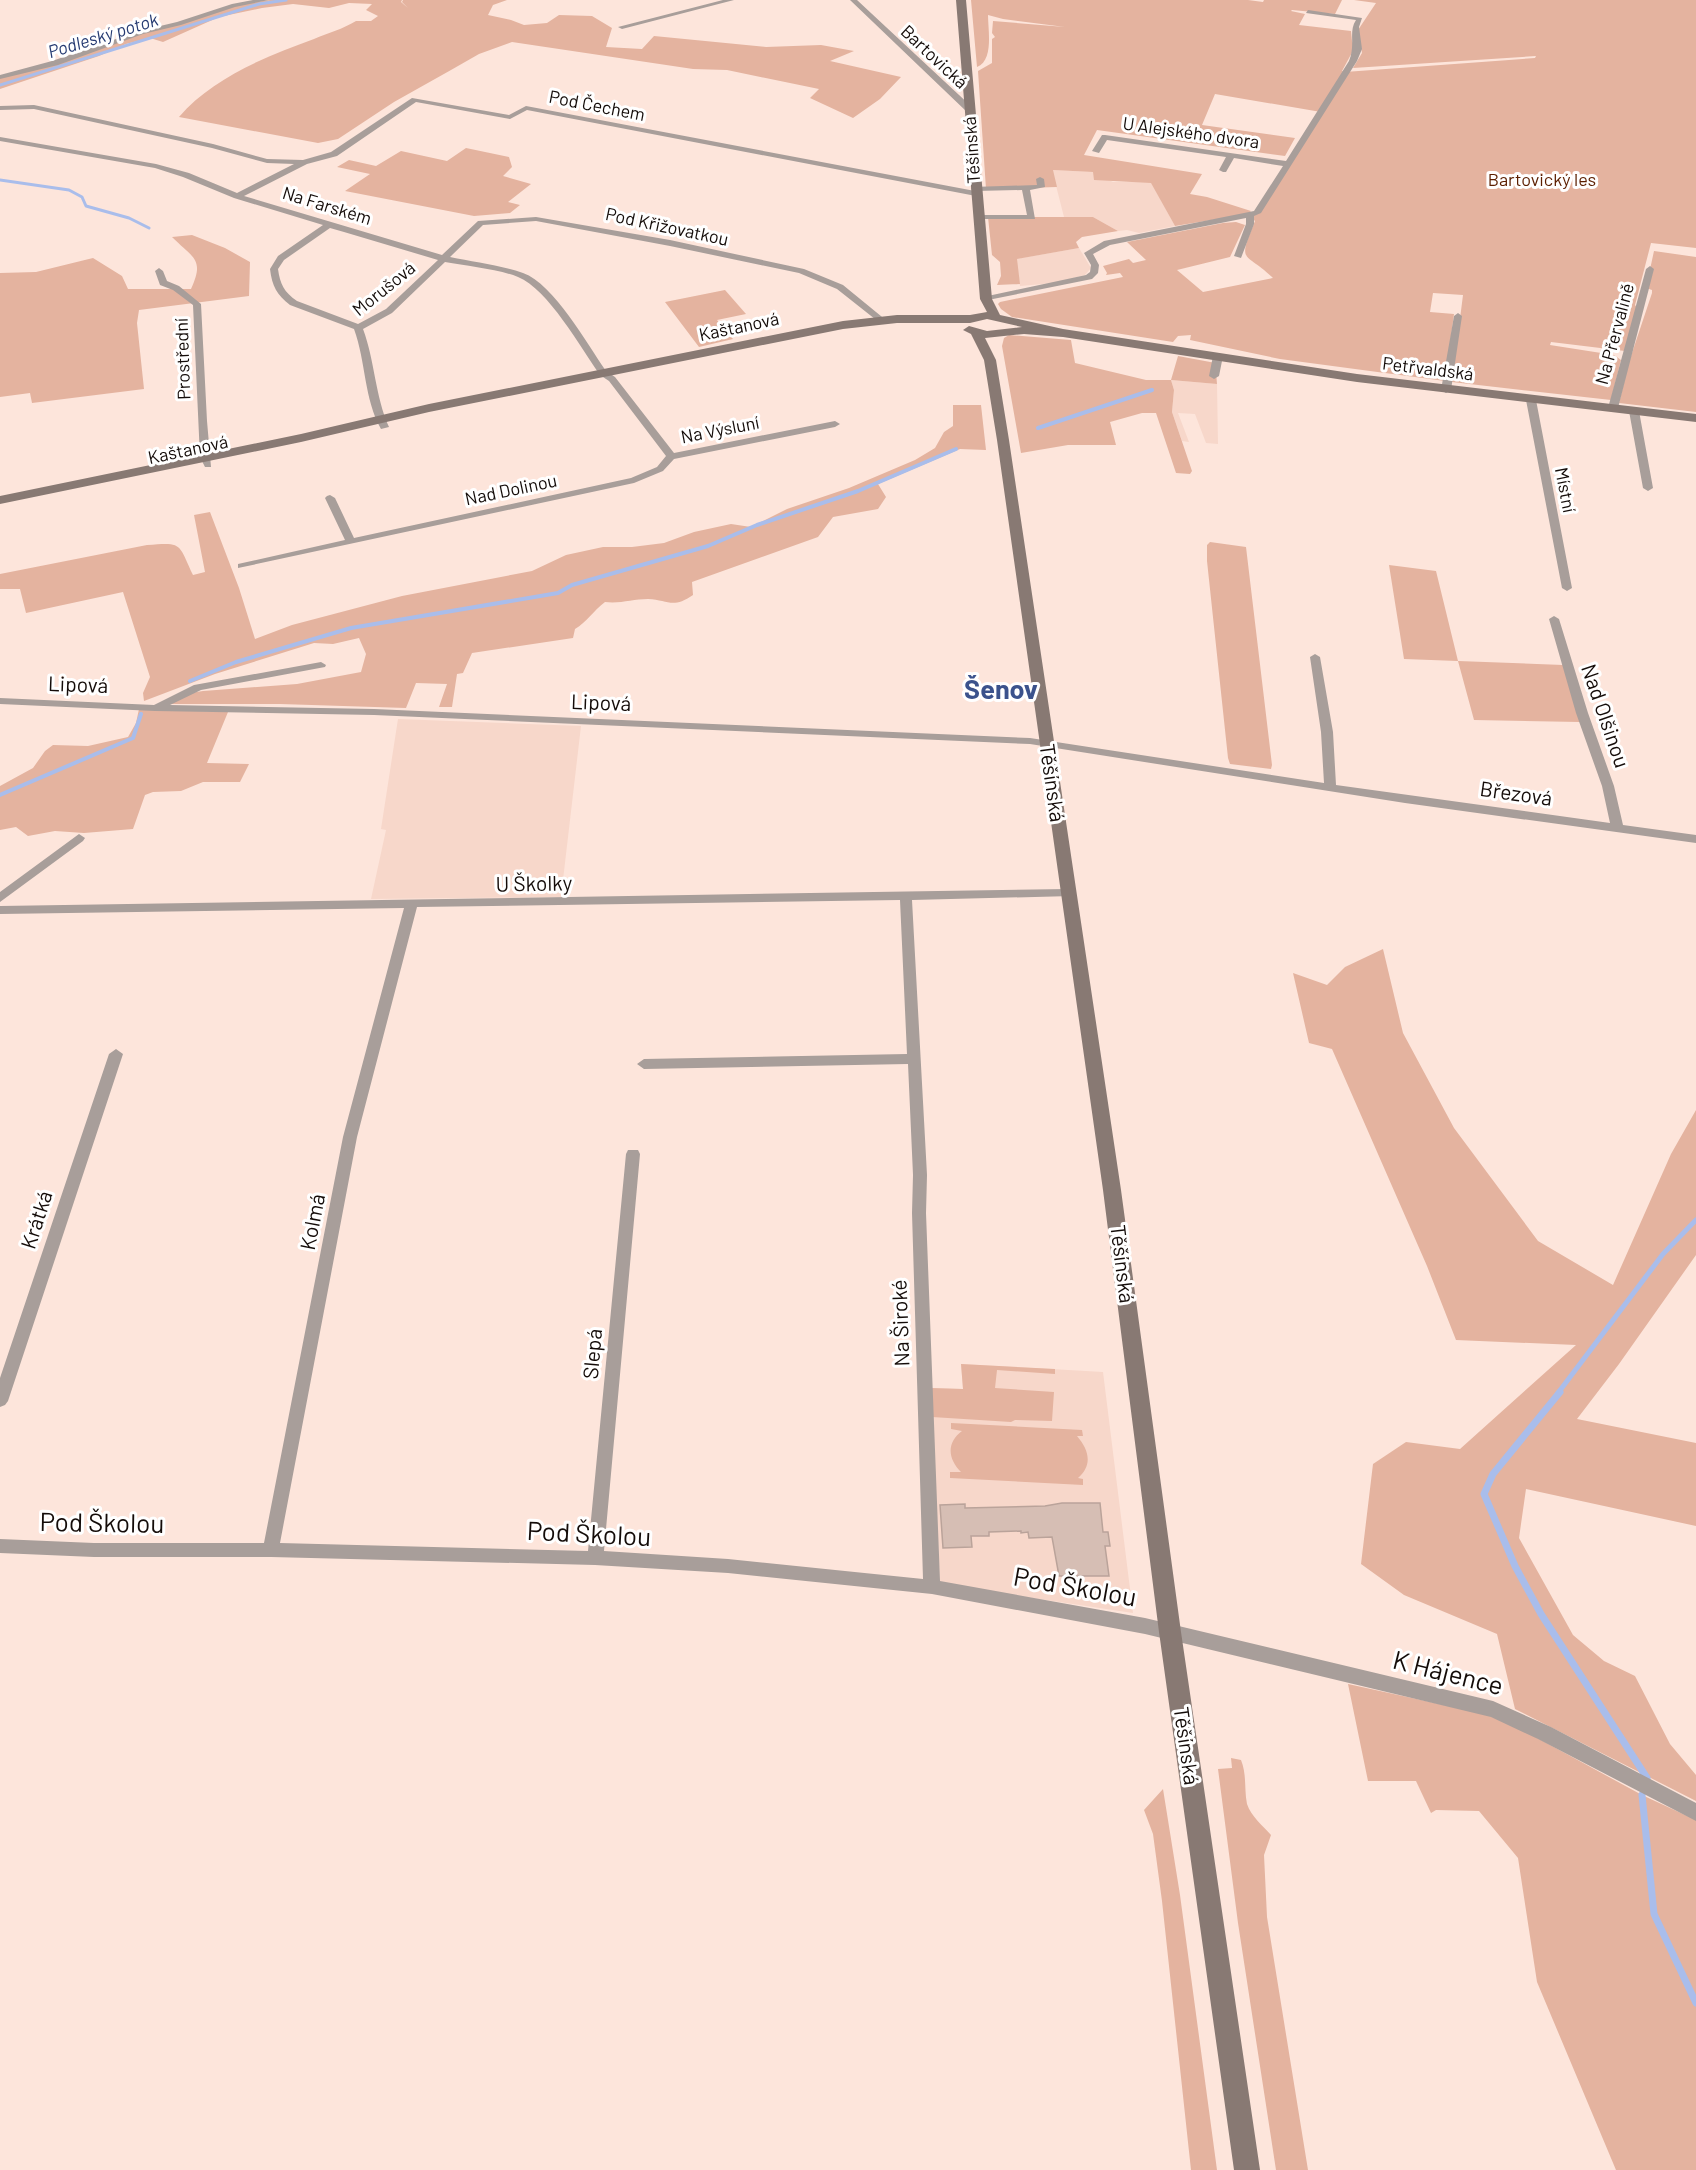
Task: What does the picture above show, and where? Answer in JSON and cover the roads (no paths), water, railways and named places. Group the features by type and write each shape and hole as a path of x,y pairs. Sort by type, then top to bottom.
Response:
{"main road":[{"name":"Těšínská","path":"961,0 986,299 1000,326 990,360"},
{"path":"973,324 986,299"},
{"name":"Kaštanová","path":"0,508 382,424 429,408 608,376 815,330 883,321 930,319 973,324"},
{"name":"Těšínská","path":"973,324 990,360 1112,1190 1170,1632 1247,2170"},
{"path":"973,324 1000,326"},
{"path":"973,324 1000,326"},
{"name":"Petřvaldská","path":"1000,326 1063,333 1446,390 1696,418"},
{"name":"Kaštanová","path":"0,500 206,461"}],"street":[{"path":"0,77 55,63 141,32 179,24 225,8 266,0"},
{"path":"622,27 731,0"},
{"name":"Bartovická","path":"853,0 970,110"},
{"path":"986,299 1089,277 1094,273 1095,265 1088,253 1107,243 1250,216 1262,207 1353,62 1358,49 1355,27 1360,19 1308,12"},
{"name":"Pod Čechem","path":"237,196 304,162 334,154 415,100 510,117 526,108 976,191 1025,188"},
{"path":"0,108 34,107 213,146 267,161 304,162"},
{"name":"U Alejského dvora","path":"1096,152 1105,137 1288,164"},
{"name":"Na Farském","path":"0,139 156,166 186,175 237,196 445,259 520,276 531,281 557,309 608,376"},
{"path":"1142,154 1148,144"},
{"path":"1184,159 1189,150"},
{"path":"1223,170 1231,156"},
{"path":"978,217 1032,217 1025,188 1041,187 1040,179"},
{"path":"1238,256 1250,224 1250,216"},
{"name":"Pod Křižovatkou","path":"445,259 481,223 536,219 670,243 801,271 840,288 883,321"},
{"path":"330,224 281,258 274,269 277,287 292,302 345,320 358,328"},
{"name":"Morušová","path":"382,424 366,347 358,328 389,311 445,259"},
{"name":"Na Přervalině","path":"1613,408 1650,269"},
{"name":"Prostřední","path":"159,271 163,282 176,288 197,304 206,461"},
{"path":"1446,390 1458,316"},
{"path":"1214,376 1218,356"},
{"name":"Na Výsluní","path":"608,376 671,456 835,424"},
{"name":"Místní","path":"1531,400 1567,588"},
{"path":"1634,411 1648,488"},
{"name":"Nad Dolinou","path":"242,566 634,480 660,469 671,456"},
{"path":"330,498 351,542"},
{"name":"Nad Olšinou","path":"1554,619 1582,713 1608,786 1617,827"},
{"path":"1315,657 1327,732 1330,787"},
{"name":"Lipová","path":"155,708 198,687 321,665"},
{"name":"Lipová","path":"0,701 155,708 364,712 1046,743"},
{"name":"Březová","path":"1046,743 1330,787 1696,839"},
{"path":"0,898 79,838"},
{"name":"U Školky","path":"0,910 1068,893"},
{"name":"Na Široké","path":"906,896 920,1175 919,1213 932,1587"},
{"name":"Kolmá","path":"271,1550 350,1137 411,905"},
{"name":"Krátká","path":"0,1401 116,1053"},
{"path":"644,1064 914,1059"},
{"name":"Slepá","path":"595,1558 633,1154"},
{"name":"Pod Školou","path":"0,1546 94,1550 271,1550 595,1558 728,1566 932,1587 1170,1632"},
{"name":"K Hájence","path":"1170,1632 1493,1709 1527,1723 1653,1792 1696,1812"}],"waterway":[{"name":"Podleský potok","path":"0,85 259,4 286,0"},
{"path":"0,180 69,190 82,197 86,206 129,218 149,228"},
{"path":"1038,428 1152,390"},
{"path":"190,681 236,662 351,628 558,593 572,585 708,546 757,525 858,491 956,449"},
{"path":"0,795 133,738 141,714"},
{"path":"1558,1393 1663,1254 1696,1220"},
{"path":"1560,1392 1493,1474 1484,1494 1515,1566 1541,1614 1647,1778"},
{"path":"1642,1795 1654,1914 1696,2003"}],"district":[{"name":"Šenov","path":"1001,690"}],"park label":[{"name":"Bartovický les","path":"1542,180"}]}
